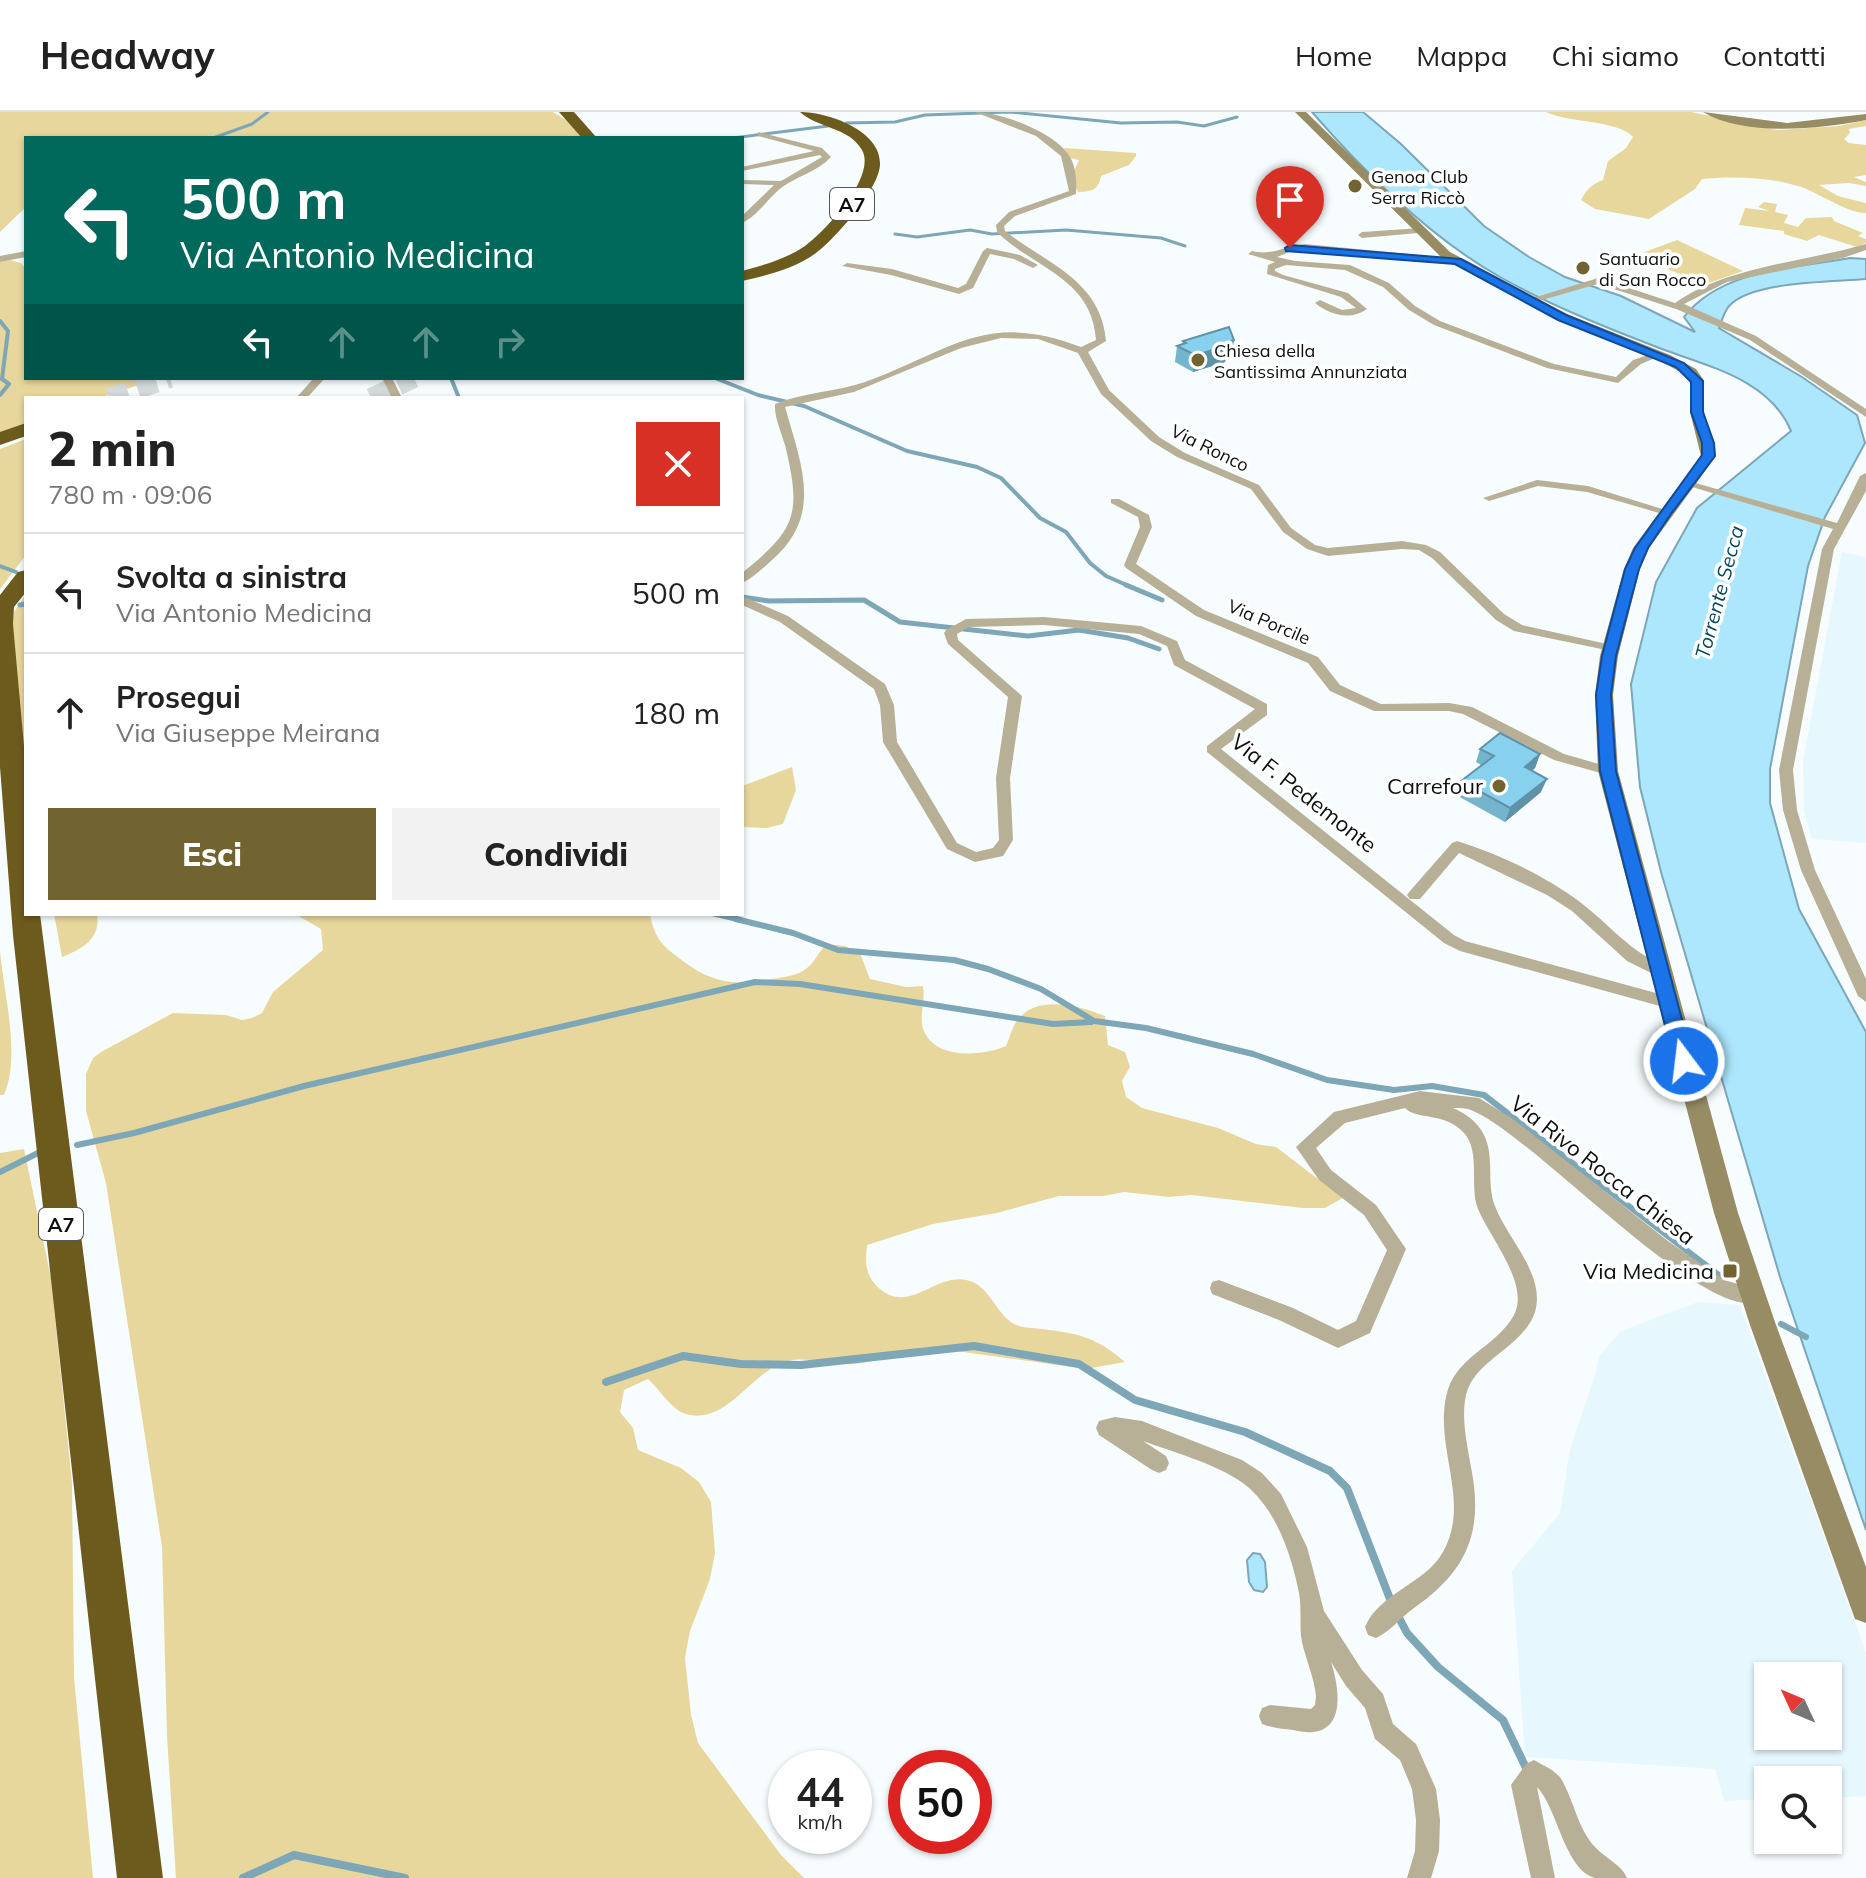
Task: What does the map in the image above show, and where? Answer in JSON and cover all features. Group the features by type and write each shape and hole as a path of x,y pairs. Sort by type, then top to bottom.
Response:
{"highway":[{"path":"566,112 588,136"},
{"name":"A7","path":"744,275 790,260 827,238 872,174 872,156 865,144 844,128 807,112"},
{"path":"0,439 24,430"},
{"name":"A7","path":"24,580 3,606 1,624 24,895"},
{"name":"A7","path":"26,916 140,1878"}],"main road":[{"path":"1300,112 1418,230 1458,261 1530,300 1691,372 1697,381 1697,412 1708,443 1709,456 1697,486 1666,512 1641,548 1632,569 1604,695 1608,771 1667,1002 1726,1213 1752,1296 1866,1608"},
{"path":"1708,112 1774,128 1845,122 1866,117"}],"street":[{"path":"744,577 790,536 800,510 791,452 779,406 792,400 849,390 922,364 955,347 1009,334 1026,334 1082,351 1101,341 1101,333 1082,289 1001,232 1000,225 1012,214 1073,192 1066,156 1055,144 1014,124 979,112"},
{"path":"744,219 751,216 782,183 818,166 827,157 822,152 761,134"},
{"path":"744,169 822,152"},
{"path":"744,182 782,183"},
{"path":"1362,235 1418,230"},
{"path":"1268,258 1290,248 1305,247 1458,261"},
{"path":"1681,309 1679,303 1724,280 1843,255 1866,247"},
{"path":"847,266 892,272 959,291 970,286 983,261 984,252 992,250 1065,276"},
{"path":"0,259 24,254"},
{"path":"1252,254 1284,262 1347,267 1386,285 1412,308 1437,323 1551,366 1597,378 1618,380 1637,362 1657,355"},
{"path":"1284,262 1271,267 1270,272 1350,298 1362,309 1354,313 1340,313 1320,303"},
{"path":"1405,266 1477,272"},
{"path":"1530,300 1598,281 1681,309 1777,352 1866,414"},
{"name":"Via Ronco","path":"1082,351 1105,392 1155,439 1181,455 1255,487 1287,530 1311,547 1328,552 1402,545 1422,547 1436,555 1500,617 1518,628 1612,649"},
{"path":"303,396 318,380"},
{"path":"1866,476 1864,491 1834,526 1786,770 1787,795 1808,870 1866,996"},
{"path":"1489,498 1537,483 1588,489 1666,512"},
{"path":"1697,486 1834,526"},
{"name":"Via Porcile","path":"1115,501 1143,515 1146,527 1130,565 1139,574 1200,613 1313,660 1335,688 1379,708 1449,707 1467,710 1559,757 1608,771"},
{"name":"Via F. Pedemonte","path":"749,602 784,619 880,687 887,705 890,742 952,846 975,857 998,852 1006,840 1003,778 1015,696 952,641 950,633 966,623 988,621 1044,621 1141,630 1173,644 1179,662 1262,707 1262,712 1212,749 1449,939 1460,945 1667,1002"},
{"path":"1415,895 1457,846 1506,866 1566,900 1638,962 1659,970"},
{"name":"Via Rivo Rocca Chiesa","path":"1219,1288 1286,1314 1338,1339 1363,1327 1397,1249 1370,1210 1325,1175 1305,1147 1340,1117 1420,1098 1473,1103 1507,1124 1673,1255 1719,1287 1752,1296"},
{"path":"1376,1627 1387,1613 1442,1573 1451,1560 1459,1540 1468,1496 1454,1414 1458,1385 1466,1372 1519,1324 1528,1301 1522,1275 1481,1195 1480,1147 1474,1133 1450,1114 1424,1107 1388,1105"},
{"path":"1159,1463 1106,1428 1117,1425 1140,1430 1254,1479 1285,1522 1299,1552 1314,1616 1313,1643 1326,1673 1326,1696 1322,1714 1314,1721 1270,1716"},
{"path":"1314,1616 1354,1678 1375,1702 1383,1731 1408,1752 1424,1789 1428,1820 1427,1851 1419,1878"},
{"path":"1543,1878 1523,1785 1534,1772 1548,1779 1558,1793 1578,1845 1593,1863 1615,1878"}],"shaded area":[{"path":"0,112 553,112 569,122 581,136 24,136 24,209 0,232"},
{"path":"1546,112 1691,112 1777,130 1839,126 1866,120 1866,126 1849,129 1850,133 1844,139 1849,143 1866,145 1866,175 1854,177 1866,182 1866,186 1849,183 1819,185 1838,196 1866,203 1866,213 1850,210 1798,186 1738,178 1702,179 1695,189 1649,219 1595,209 1581,200 1590,188 1603,180 1608,161 1626,148 1633,137 1616,127"},
{"path":"1064,148 1136,153 1136,156 1129,165 1101,176 1094,189 1078,192 1072,176 1079,160 1070,158"},
{"path":"1764,202 1777,204 1775,212 1788,215 1784,223 1798,227 1806,218 1832,217 1834,221 1863,233 1858,236 1866,239 1866,243 1857,247 1819,235 1807,241 1784,234 1784,231 1739,225 1745,208 1770,211 1758,207"},
{"path":"1677,240 1743,271 1706,284 1662,267 1642,253"},
{"path":"10,260 24,267 24,380 155,380 104,396 24,396 24,424 0,434 0,262"},
{"path":"24,440 24,558 0,589 0,449"},
{"path":"1842,552 1866,557 1866,843 1812,839 1804,811 1803,761"},
{"path":"24,597 24,755 10,646 14,612"},
{"path":"792,767 796,790 783,824 767,828 744,827 744,785"},
{"path":"54,916 97,916 96,930 89,942 62,957"},
{"path":"298,916 651,916 656,934 673,953 701,973 733,982 795,974 810,966 827,944 845,946 860,953 870,979 906,987 923,986 924,1031 930,1040 949,1051 985,1052 1006,1046 1018,1020 1039,1006 1061,1004 1105,1016 1108,1045 1125,1052 1130,1067 1122,1081 1126,1097 1142,1108 1218,1128 1256,1144 1276,1147 1343,1198 1325,1208 1303,1208 1191,1195 1169,1197 1124,1192 1103,1196 1059,1196 997,1213 933,1224 867,1245 869,1274 880,1289 891,1296 913,1295 946,1281 970,1281 984,1290 1011,1322 1022,1327 1087,1338 1125,1362 1086,1369 927,1347 855,1364 788,1361 762,1375 726,1406 698,1416 678,1410 648,1379 624,1390 620,1412 633,1428 638,1450 681,1468 699,1482 711,1502 715,1553 710,1579 690,1631 685,1658 691,1715 698,1743 768,1837 768,1854 780,1854 804,1878 176,1878 167,1736 162,1547 106,1183 86,1111 86,1074 93,1058 101,1052 173,1013 226,1015 242,1020 262,1013 273,992 323,950 321,929"},
{"path":"0,951 11,1044 9,1079 4,1095 0,1095"},
{"path":"24,1149 51,1278 72,1483 74,1677 93,1878 0,1878 0,1153"},
{"path":"1698,1302 1740,1305 1866,1653 1866,1796 1842,1797 1842,1766 1754,1766 1754,1800 1724,1801 1715,1769 1525,1757 1512,1571 1560,1513 1570,1449 1599,1356 1621,1331"}],"water":[{"name":"Torrente Secca","path":"1312,112 1363,112 1401,144 1484,226 1529,257 1565,277 1621,296 1695,332 1684,317 1700,301 1738,280 1783,268 1850,258 1866,259 1866,279 1794,284 1741,297 1728,307 1719,328 1802,377 1857,415 1865,443 1825,517 1808,566 1770,769 1770,803 1799,909 1866,1032 1866,1530 1780,1277 1661,872 1640,787 1631,684 1656,582 1697,508 1791,431 1769,399 1754,387 1718,369 1580,316 1520,288 1474,261 1399,202"},
{"path":"1253,1553 1260,1554 1265,1562 1267,1587 1263,1592 1254,1590 1249,1582 1247,1560"}],"building":[{"path":"1229,327 1234,340 1224,344 1228,346 1195,355 1177,346 1186,343 1183,341"},
{"name":"Carrefour","path":"1500,733 1540,754 1525,767 1547,779 1510,808 1461,781 1494,756 1480,749"}],"waterway":[{"path":"219,136 252,124 268,112"},
{"path":"846,123 895,122 925,115 1010,112 1121,123 1177,122 1204,126 1237,117"},
{"path":"744,137 828,126"},
{"path":"895,234 917,237 970,230 992,234 1066,230 1161,238 1185,246"},
{"path":"0,321 8,331 2,379 9,384 0,395"},
{"path":"452,380 458,396"},
{"path":"720,380 758,395 804,406 907,451 977,467 1001,478 1040,518 1066,532 1090,563 1106,576 1131,587"},
{"path":"0,566 16,572"},
{"path":"1126,585 1162,600"},
{"path":"744,597 769,601 864,600 900,622 1028,636 1079,630 1128,638 1159,649"},
{"path":"20,605 24,604"},
{"path":"723,916 744,921"},
{"path":"736,919 793,933 838,950 954,960 988,969 1041,989 1094,1021 1146,1028 1253,1054 1327,1080 1394,1090 1432,1086 1484,1095 1720,1276"},
{"path":"77,1145 134,1133 304,1086 755,982 800,984 1053,1024 1091,1022"},
{"path":"0,1172 38,1153"},
{"path":"1781,1324 1806,1337"},
{"path":"606,1382 683,1356 741,1364 801,1365 974,1346 1079,1364 1135,1400 1245,1432 1330,1471 1347,1488 1392,1604"},
{"path":"1397,1614 1407,1633 1438,1667 1503,1720 1528,1772"},
{"path":"243,1878 294,1855 405,1878"}],"tunnel":[{"path":"115,396 164,380"},
{"path":"375,396 410,380"}],"place":[{"name":"Genoa Club Serra Riccò","path":"1355,186"},
{"name":"Santuario di San Rocco","path":"1583,268"},
{"name":"Chiesa della Santissima Annunziata","path":"1198,360"},
{"name":"Carrefour","path":"1499,786"},
{"name":"Via Medicina","path":"1730,1271"}],"route":[{"path":"1290,248 1458,261 1562,317 1680,365 1691,372 1697,381 1697,412 1708,443 1709,456 1641,548 1632,569 1609,656 1604,695 1608,771 1684,1061"}]}
